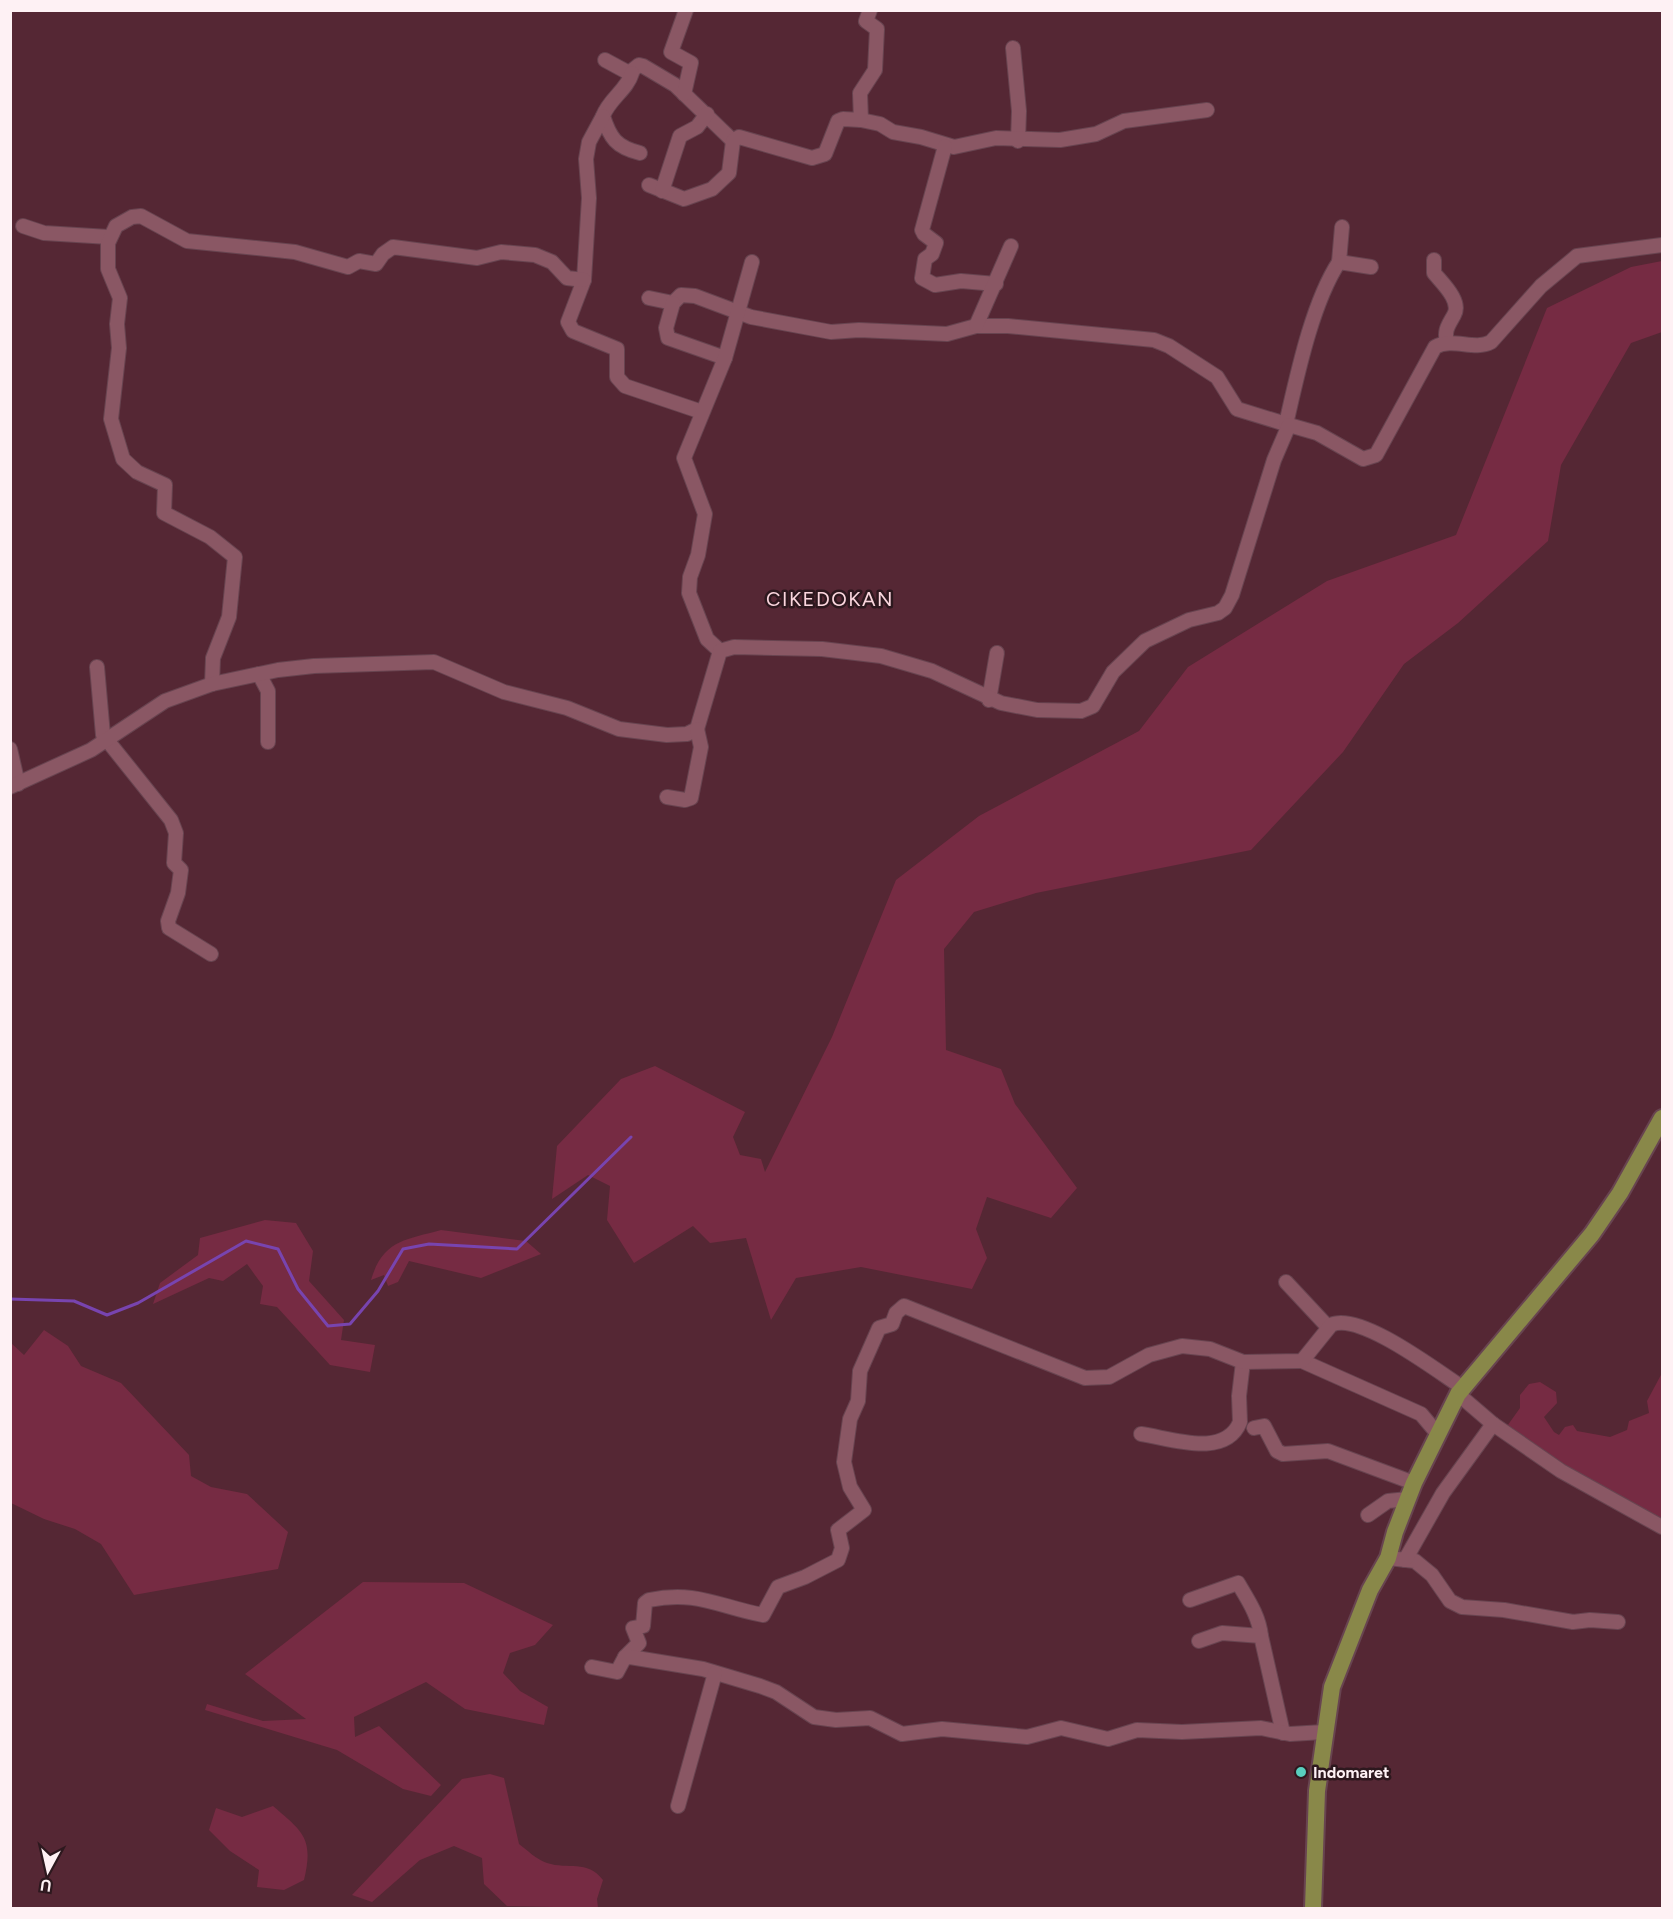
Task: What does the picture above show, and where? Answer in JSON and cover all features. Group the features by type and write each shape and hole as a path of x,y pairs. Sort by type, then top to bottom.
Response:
{"main road":[{"path":"1313,1908 1317,1791 1332,1687 1343,1653 1370,1590 1396,1559 1408,1499 1414,1482 1460,1391 1592,1234 1620,1193 1662,1118"}],"street":[{"path":"684,94 691,63 671,52 686,10"},
{"path":"861,120 860,93 875,70 877,56 877,29 866,21 870,10"},
{"path":"1012,48 1019,111 1018,141"},
{"path":"605,60 632,73"},
{"path":"702,412 625,386 617,377 616,349 573,331 569,317 584,280 590,198 586,159 589,142 610,100 627,83 637,67 644,66 675,85 733,141"},
{"path":"707,114 697,127 680,136 655,188 684,199 712,189 729,173 733,141 739,137 818,158 825,154 838,121 843,119 861,120 954,147 996,138 1018,141 1060,140 1096,134 1124,121 1207,110"},
{"path":"603,116 607,131 616,145 640,153"},
{"path":"945,146 922,230 936,243 932,254 925,259 922,278 935,285 961,280 996,284"},
{"path":"212,684 213,658 229,617 235,557 210,537 164,513 165,485 137,472 120,454 111,419 119,348 117,324 120,298 108,269 109,237 113,229 124,220 141,216 187,241 295,252 348,267 358,261 376,264 383,254 393,247 477,258 493,253 517,253 542,257 555,264 567,278 584,280"},
{"path":"22,226 44,233 109,237"},
{"path":"720,651 734,647 822,649 880,656 932,671 989,700 1037,710 1069,712 1087,709 1097,702 1113,672 1145,640 1225,608 1232,595 1274,460 1288,424 1303,353 1329,278 1339,262 1342,227"},
{"path":"725,358 666,336 674,303 681,295 740,312 831,332 859,330 947,334 976,326 1154,340 1169,346 1217,377 1237,409 1317,433 1364,459 1376,455 1431,352 1447,343 1482,345 1491,342 1541,286 1577,256 1662,245"},
{"path":"976,326 1011,246"},
{"path":"1434,260 1434,273 1445,284 1456,312 1446,328 1447,343"},
{"path":"720,651 707,639 688,584 698,555 705,514 684,458 725,358 740,312 752,262"},
{"path":"1339,262 1371,267"},
{"path":"649,298 674,303"},
{"path":"667,797 685,800 691,798 701,747 697,729 720,651"},
{"path":"989,700 997,653"},
{"path":"10,749 14,785 69,762 107,741 160,704 212,684 314,666 435,662 504,692 567,708 619,729 667,735 687,734 697,729"},
{"path":"97,667 101,728 107,741 167,814 174,827 174,863 181,870 178,893 168,921 169,928 211,954"},
{"path":"259,674 268,696 268,742"},
{"path":"1286,1282 1328,1327"},
{"path":"592,1667 617,1672 626,1657 638,1644 632,1629 643,1626 645,1603 648,1600 685,1596 727,1604 763,1615 778,1587 805,1578 838,1560 842,1548 838,1530 864,1510 850,1486 844,1467 850,1419 858,1400 860,1371 879,1328 892,1324 896,1313 904,1306 1084,1378 1109,1377 1149,1355 1182,1346 1210,1349 1243,1362 1302,1361 1421,1414 1437,1433"},
{"path":"1302,1361 1328,1327 1341,1322 1360,1324 1460,1391 1493,1424 1561,1471 1662,1527"},
{"path":"1142,1434 1205,1446 1223,1439 1240,1422 1239,1396 1243,1362"},
{"path":"1396,1559 1493,1424"},
{"path":"1254,1428 1262,1426 1266,1428 1274,1448 1283,1454 1328,1451 1414,1482"},
{"path":"1368,1515 1388,1501 1408,1499"},
{"path":"1396,1559 1411,1559 1420,1564 1434,1577 1450,1601 1462,1607 1504,1610 1573,1622 1590,1620 1618,1622"},
{"path":"1190,1600 1239,1583 1245,1599 1258,1617 1283,1733"},
{"path":"1199,1641 1222,1633 1261,1636"},
{"path":"626,1657 693,1667 715,1673 769,1689 814,1717 836,1720 870,1718 902,1734 950,1729 1027,1737 1061,1728 1108,1739 1137,1730 1182,1732 1261,1728 1283,1733 1324,1732"},
{"path":"678,1806 715,1673"}],"shaded area":[{"path":"1662,261 1662,332 1631,343 1561,465 1548,541 1458,623 1404,664 1343,752 1251,850 1036,893 974,912 944,949 946,1050 1001,1069 1015,1104 1077,1188 1051,1218 987,1197 976,1229 987,1258 972,1289 861,1267 796,1278 771,1320 746,1238 710,1243 693,1226 634,1263 607,1220 610,1186 588,1175 552,1199 557,1146 621,1079 655,1066 745,1112 733,1137 740,1155 761,1159 765,1172 832,1037 896,880 979,816 1139,731 1188,667 1327,581 1456,535 1547,308 1631,267"},
{"path":"265,1220 296,1223 313,1251 309,1281 344,1320 341,1340 375,1345 370,1372 330,1365 277,1307 260,1304 263,1286 247,1264 223,1281 209,1278 153,1304 160,1283 198,1255 200,1238"},
{"path":"441,1230 526,1241 541,1254 481,1278 409,1261 398,1282 388,1286 384,1275 371,1280 376,1267 389,1249 406,1240"},
{"path":"44,1330 68,1346 81,1366 121,1383 189,1455 191,1476 211,1487 247,1494 288,1532 278,1569 134,1595 101,1544 75,1529 44,1519 11,1503 11,1343 24,1355"},
{"path":"1662,1373 1662,1523 1624,1503 1505,1429 1520,1408 1520,1395 1529,1384 1540,1382 1556,1392 1557,1403 1544,1417 1554,1432 1559,1435 1565,1427 1573,1425 1577,1431 1610,1437 1627,1430 1629,1421 1649,1413 1647,1401"},
{"path":"363,1582 464,1583 553,1625 535,1645 510,1653 503,1673 520,1691 548,1707 544,1725 465,1709 426,1682 354,1717 355,1737 379,1726 441,1785 431,1796 403,1789 337,1750 205,1710 207,1704 263,1721 306,1719 245,1674"},
{"path":"490,1774 504,1778 519,1844 543,1862 584,1867 603,1880 597,1899 598,1908 507,1906 484,1884 482,1858 454,1846 420,1860 372,1902 352,1895 462,1779"},
{"path":"273,1806 299,1830 304,1837 308,1854 304,1880 284,1890 257,1887 259,1870 230,1851 209,1830 216,1808 242,1817"}],"waterway":[{"path":"10,1299 74,1301 107,1315 138,1303 246,1241 278,1249 298,1289 328,1326 350,1324 378,1291 403,1249 429,1244 517,1249 631,1137"}],"place":[{"name":"Indomaret","path":"1301,1772"}],"district":[{"name":"CIKEDOKAN","path":"830,599"}]}
